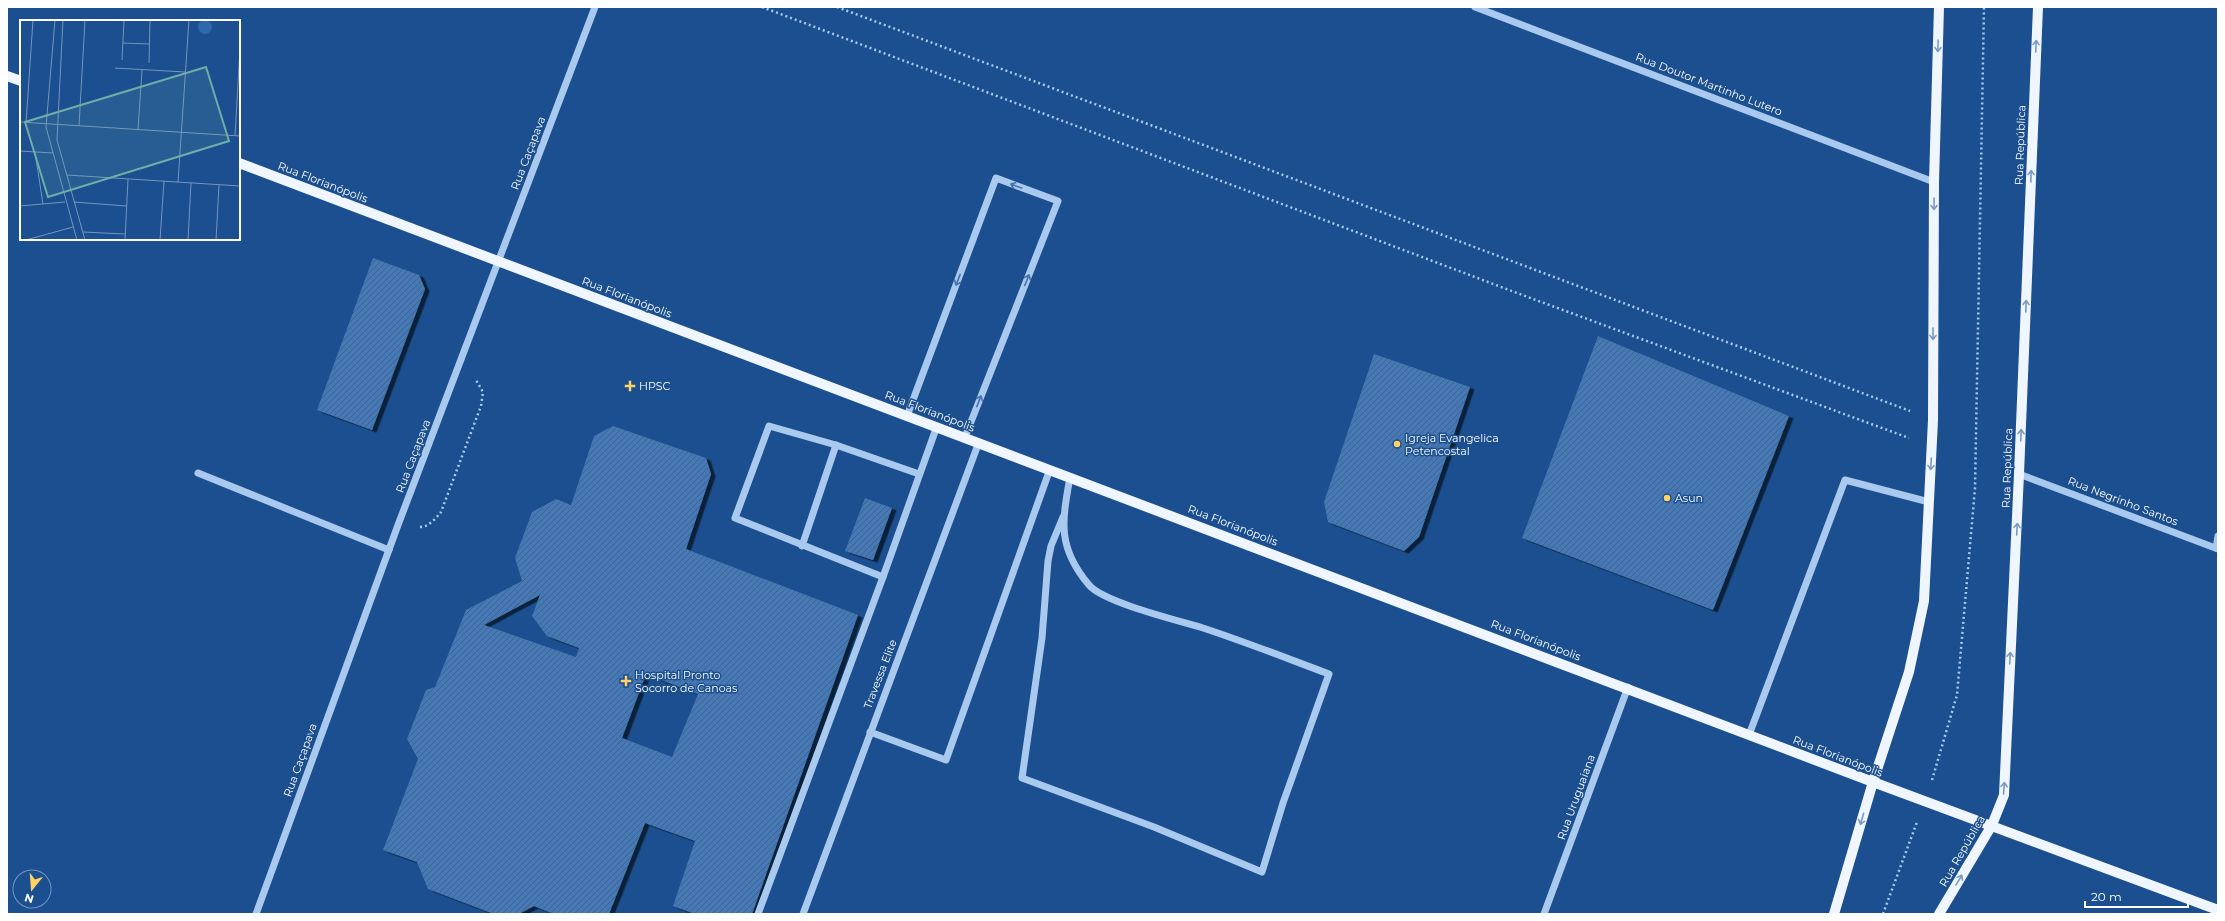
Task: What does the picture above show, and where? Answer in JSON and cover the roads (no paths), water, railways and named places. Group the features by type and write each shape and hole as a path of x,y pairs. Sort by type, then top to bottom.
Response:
{"main road":[{"path":"1834,914 1873,782 1909,672 1923,608 1933,420 1934,182 1939,7"},
{"name":"Rua República","path":"1939,914 1992,825 2004,794 2038,7"},
{"path":"7,76 20,81"},
{"name":"Rua Florianópolis","path":"240,163 907,416 937,426 1873,782 1992,825 2212,911"}],"street":[{"name":"Rua Caçapava","path":"256,914 398,525 595,7"},
{"name":"Rua Doutor Martinho Lutero","path":"1475,7 1934,182"},
{"path":"907,416 996,178 1058,201 965,437"},
{"path":"883,577 735,518 769,426 836,446 919,474"},
{"path":"758,914 883,577 937,426"},
{"name":"Travessa Elite","path":"803,914 979,442"},
{"path":"802,546 836,446"},
{"path":"870,732 946,760 1050,469"},
{"path":"198,474 389,550"},
{"name":"Rua Negrinho Santos","path":"2019,474 2217,549"},
{"path":"1063,516 1065,541 1068,552 1090,587 1115,600 1214,632 1328,674 1283,803 1262,872 1154,827 1022,778 1042,638 1048,561 1051,546 1063,516 1070,477"},
{"path":"1749,735 1845,480 1929,502"},
{"path":"2217,549 2218,536"},
{"name":"Rua Uruguaiana","path":"1544,914 1628,688"}],"place":[{"name":"HPSC","path":"630,386"},
{"name":"Igreja Evangelica Petencostal","path":"1397,444"},
{"name":"Asun","path":"1667,498"},
{"name":"Hospital Pronto Socorro de Canoas","path":"626,681"}]}
